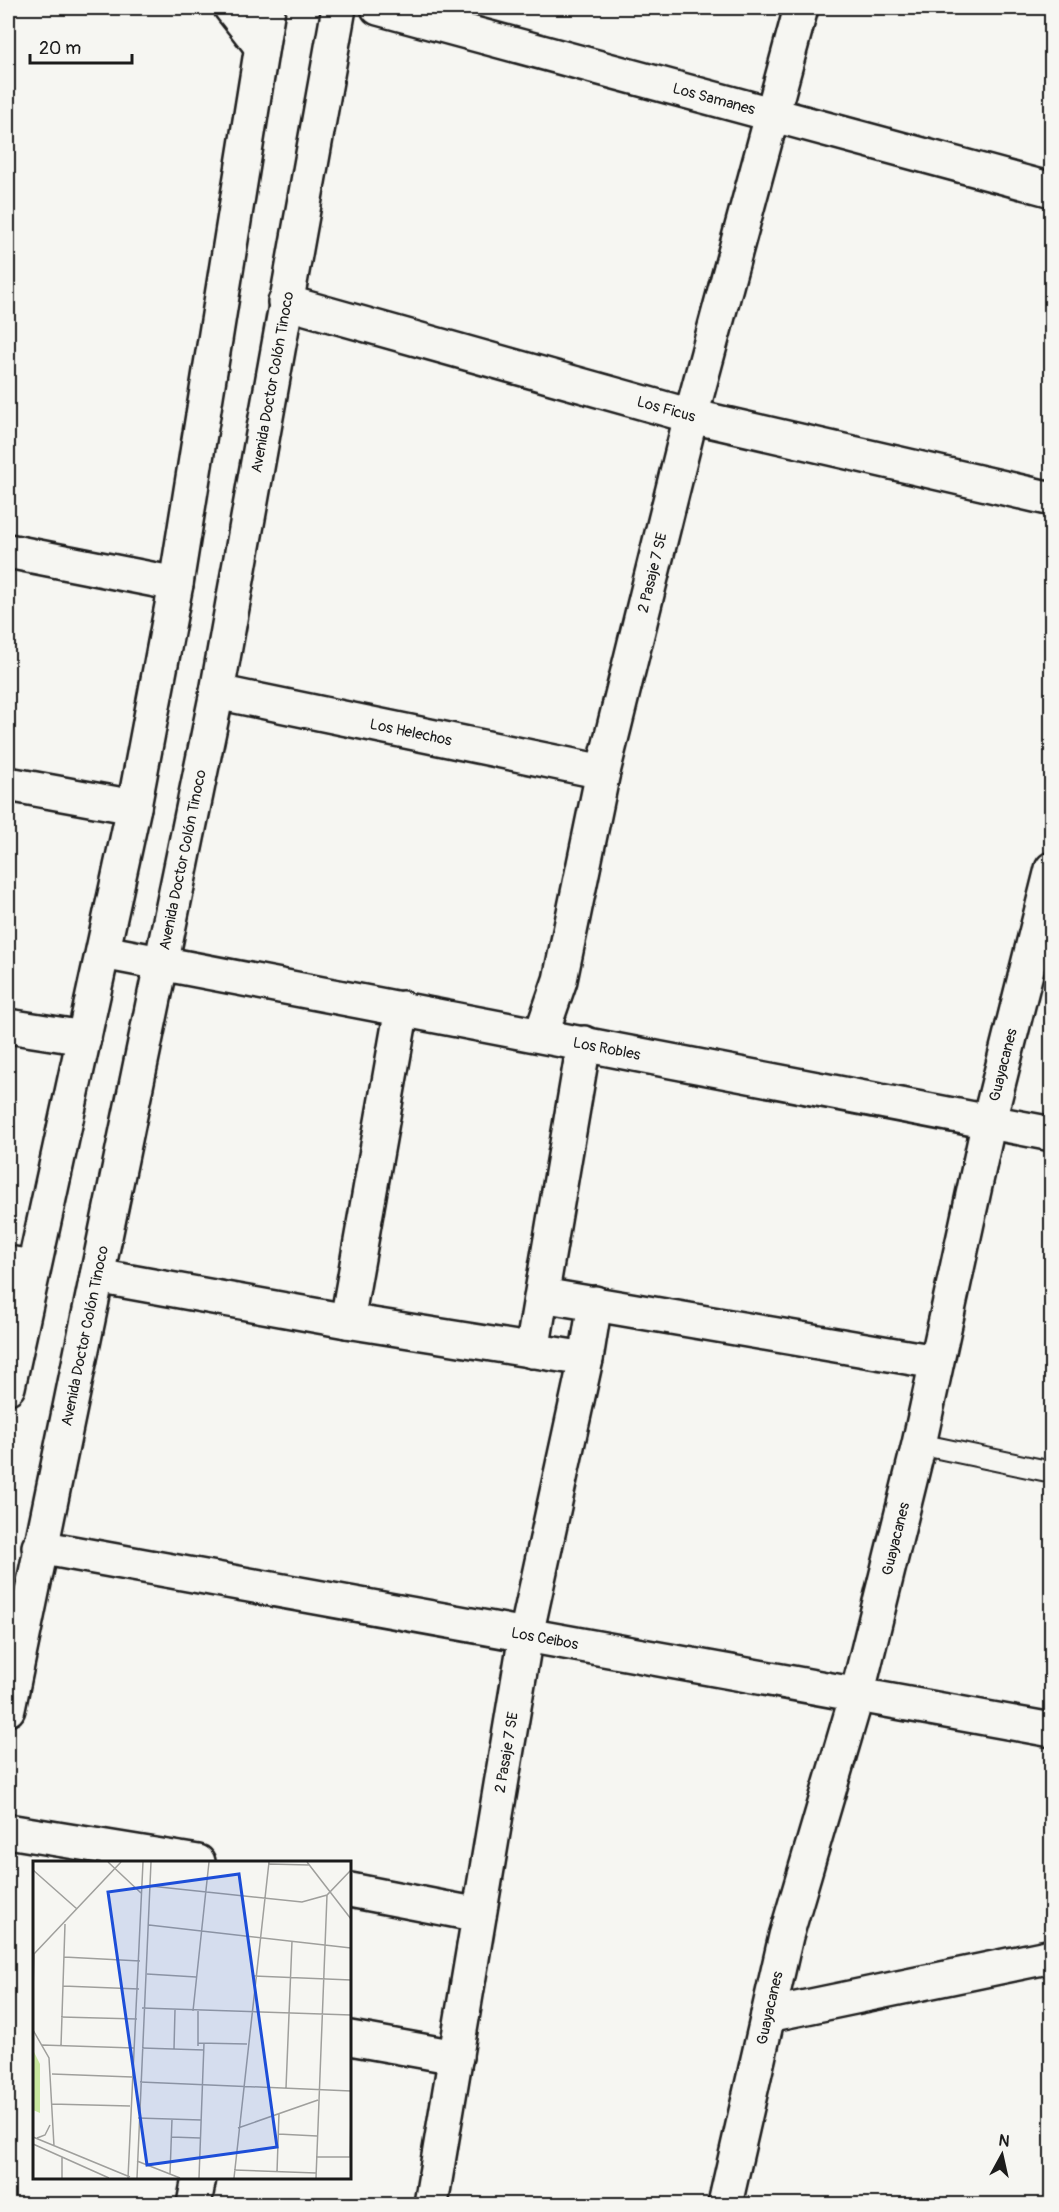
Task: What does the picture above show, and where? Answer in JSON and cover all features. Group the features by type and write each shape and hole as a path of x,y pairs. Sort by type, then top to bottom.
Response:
{"street":[{"path":"231,8 261,46"},
{"path":"8,1387 20,1265 84,1038 134,807 176,585 268,8"},
{"name":"Avenida Doctor Colón Tinoco","path":"8,1709 39,1547 164,962 218,692 285,302 339,8"},
{"name":"Los Samanes","path":"378,8 1052,189"},
{"name":"2 Pasaje 7 SE","path":"542,1035 560,980 603,772 691,416 801,8"},
{"name":"Los Ficus","path":"285,302 691,416 1052,499"},
{"path":"8,550 176,585"},
{"name":"Los Helechos","path":"218,692 603,772"},
{"path":"8,784 134,807"},
{"name":"Guayacanes","path":"725,2205 786,1936 856,1695 919,1444 989,1121 1052,869"},
{"name":"Los Robles","path":"103,952 1052,1134"},
{"path":"347,1321 402,1008"},
{"path":"8,1026 84,1038"},
{"path":"532,1351 584,1044"},
{"path":"97,1276 347,1321 586,1359"},
{"path":"542,1294 936,1362"},
{"name":"2 Pasaje 7 SE","path":"431,2205 526,1635 586,1359 595,1303"},
{"name":"Los Ceibos","path":"39,1547 1052,1730"},
{"path":"8,1831 186,1861"},
{"path":"351,1890 479,1915"},
{"path":"768,2015 1052,1956"},
{"path":"351,2038 456,2057"},
{"path":"194,2205 199,2179"}],"lane":[{"path":"919,1444 1052,1472"}]}
